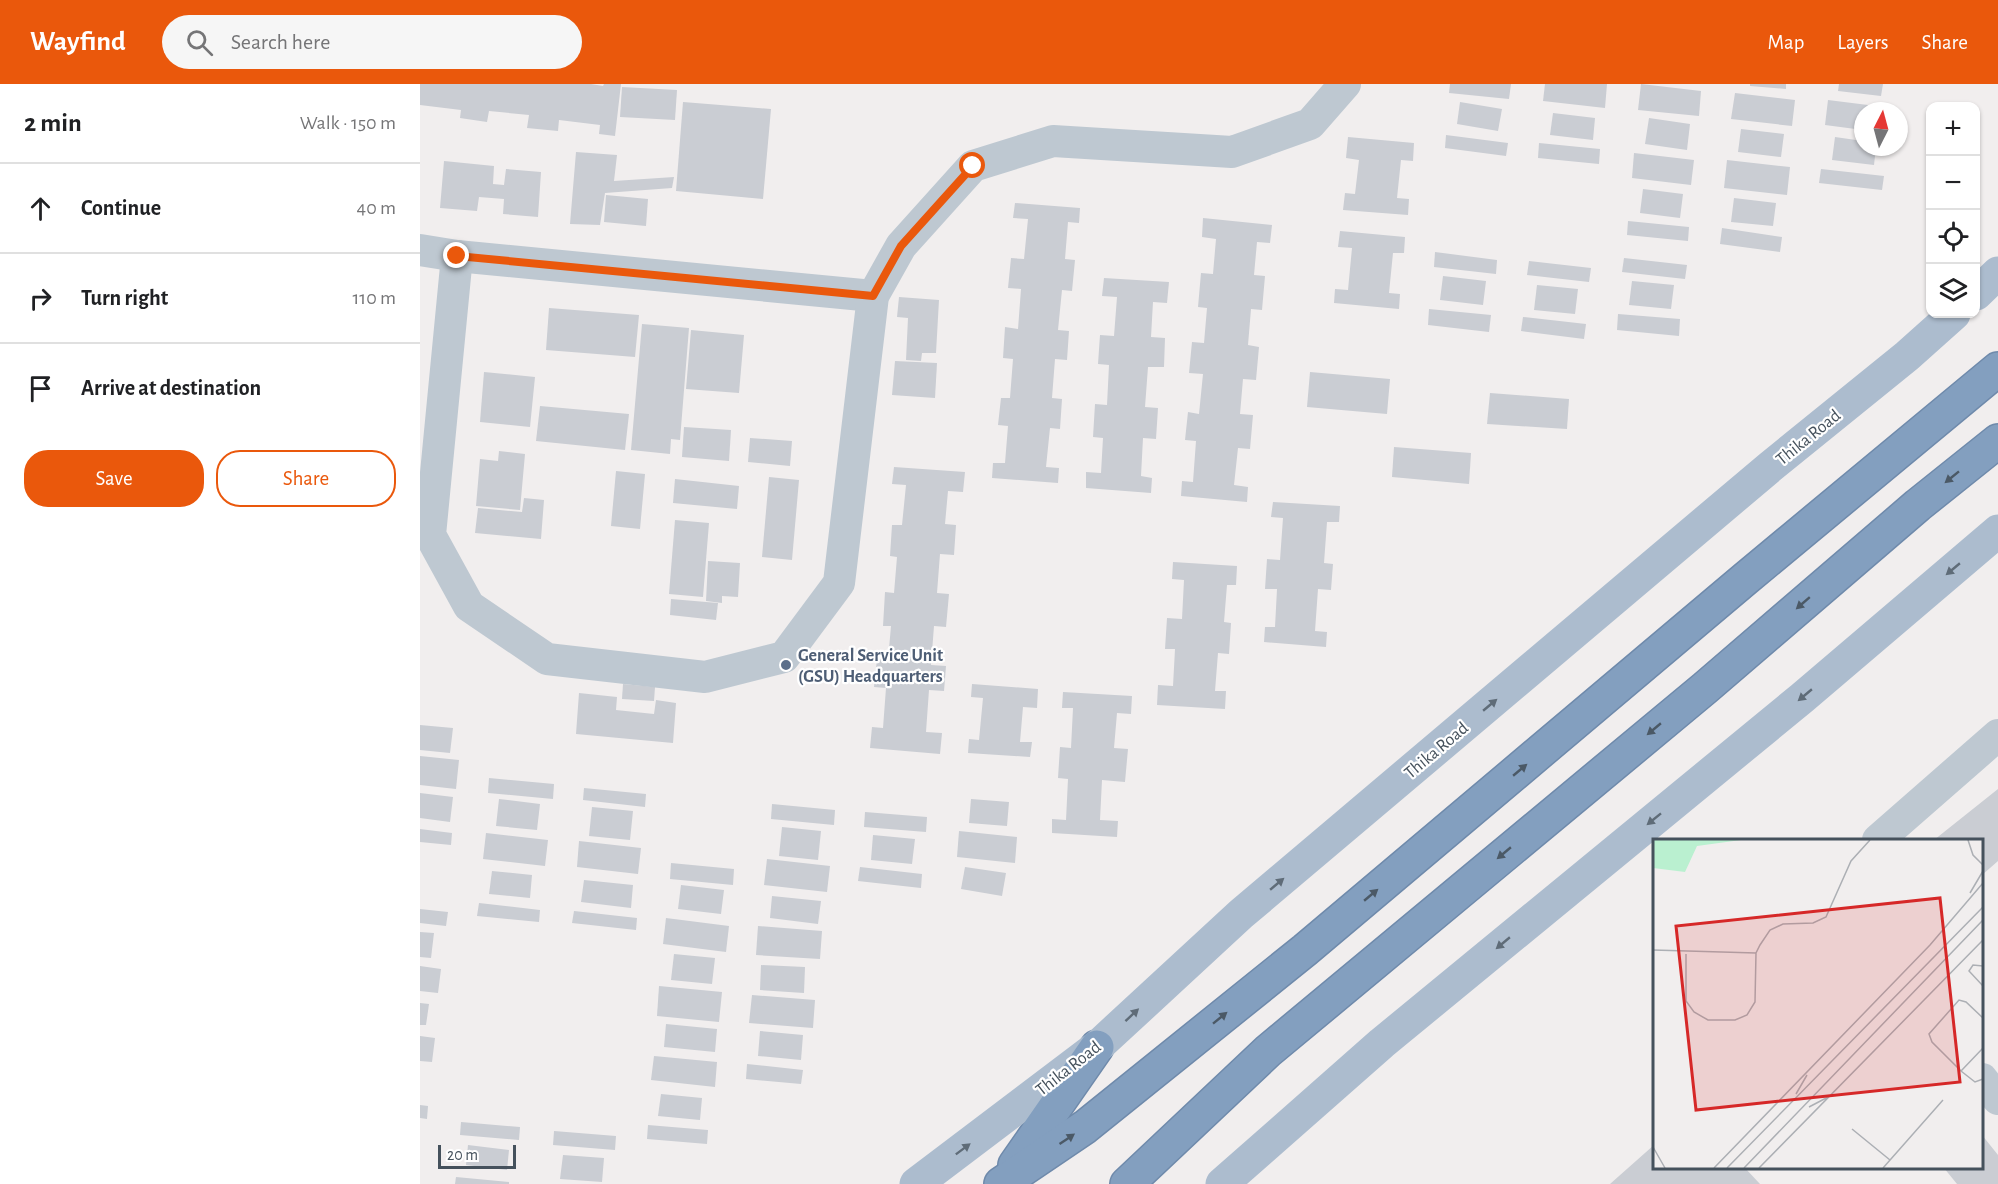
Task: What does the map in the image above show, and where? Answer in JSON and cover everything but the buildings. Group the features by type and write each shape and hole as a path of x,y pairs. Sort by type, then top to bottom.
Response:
{"highway":[{"path":"1003,1183 1085,1127 1296,957 1736,586 1998,369"},
{"path":"1127,1184 1268,1051 1714,680 1918,505 1998,441"},
{"path":"1003,1183 1097,1047"}],"main road":[{"path":"1980,290 1998,273"},
{"name":"Thika Road","path":"916,1184 1097,1047 1241,914 1950,318"},
{"path":"1222,1184 1382,1043 1802,698 1998,531"}],"street":[{"path":"457,256 430,535 469,606 548,659 705,677 784,657 839,583 873,296 901,246 973,166 1053,141 1232,152 1310,124 1345,84"},
{"path":"420,250 457,256 873,296"},
{"path":"1879,839 1998,735"},
{"path":"1983,1080 1998,1099"}],"place":[{"name":"General Service Unit (GSU) Headquarters","path":"786,665"}],"route":[{"path":"457,256 873,296 901,246 973,166"}]}
